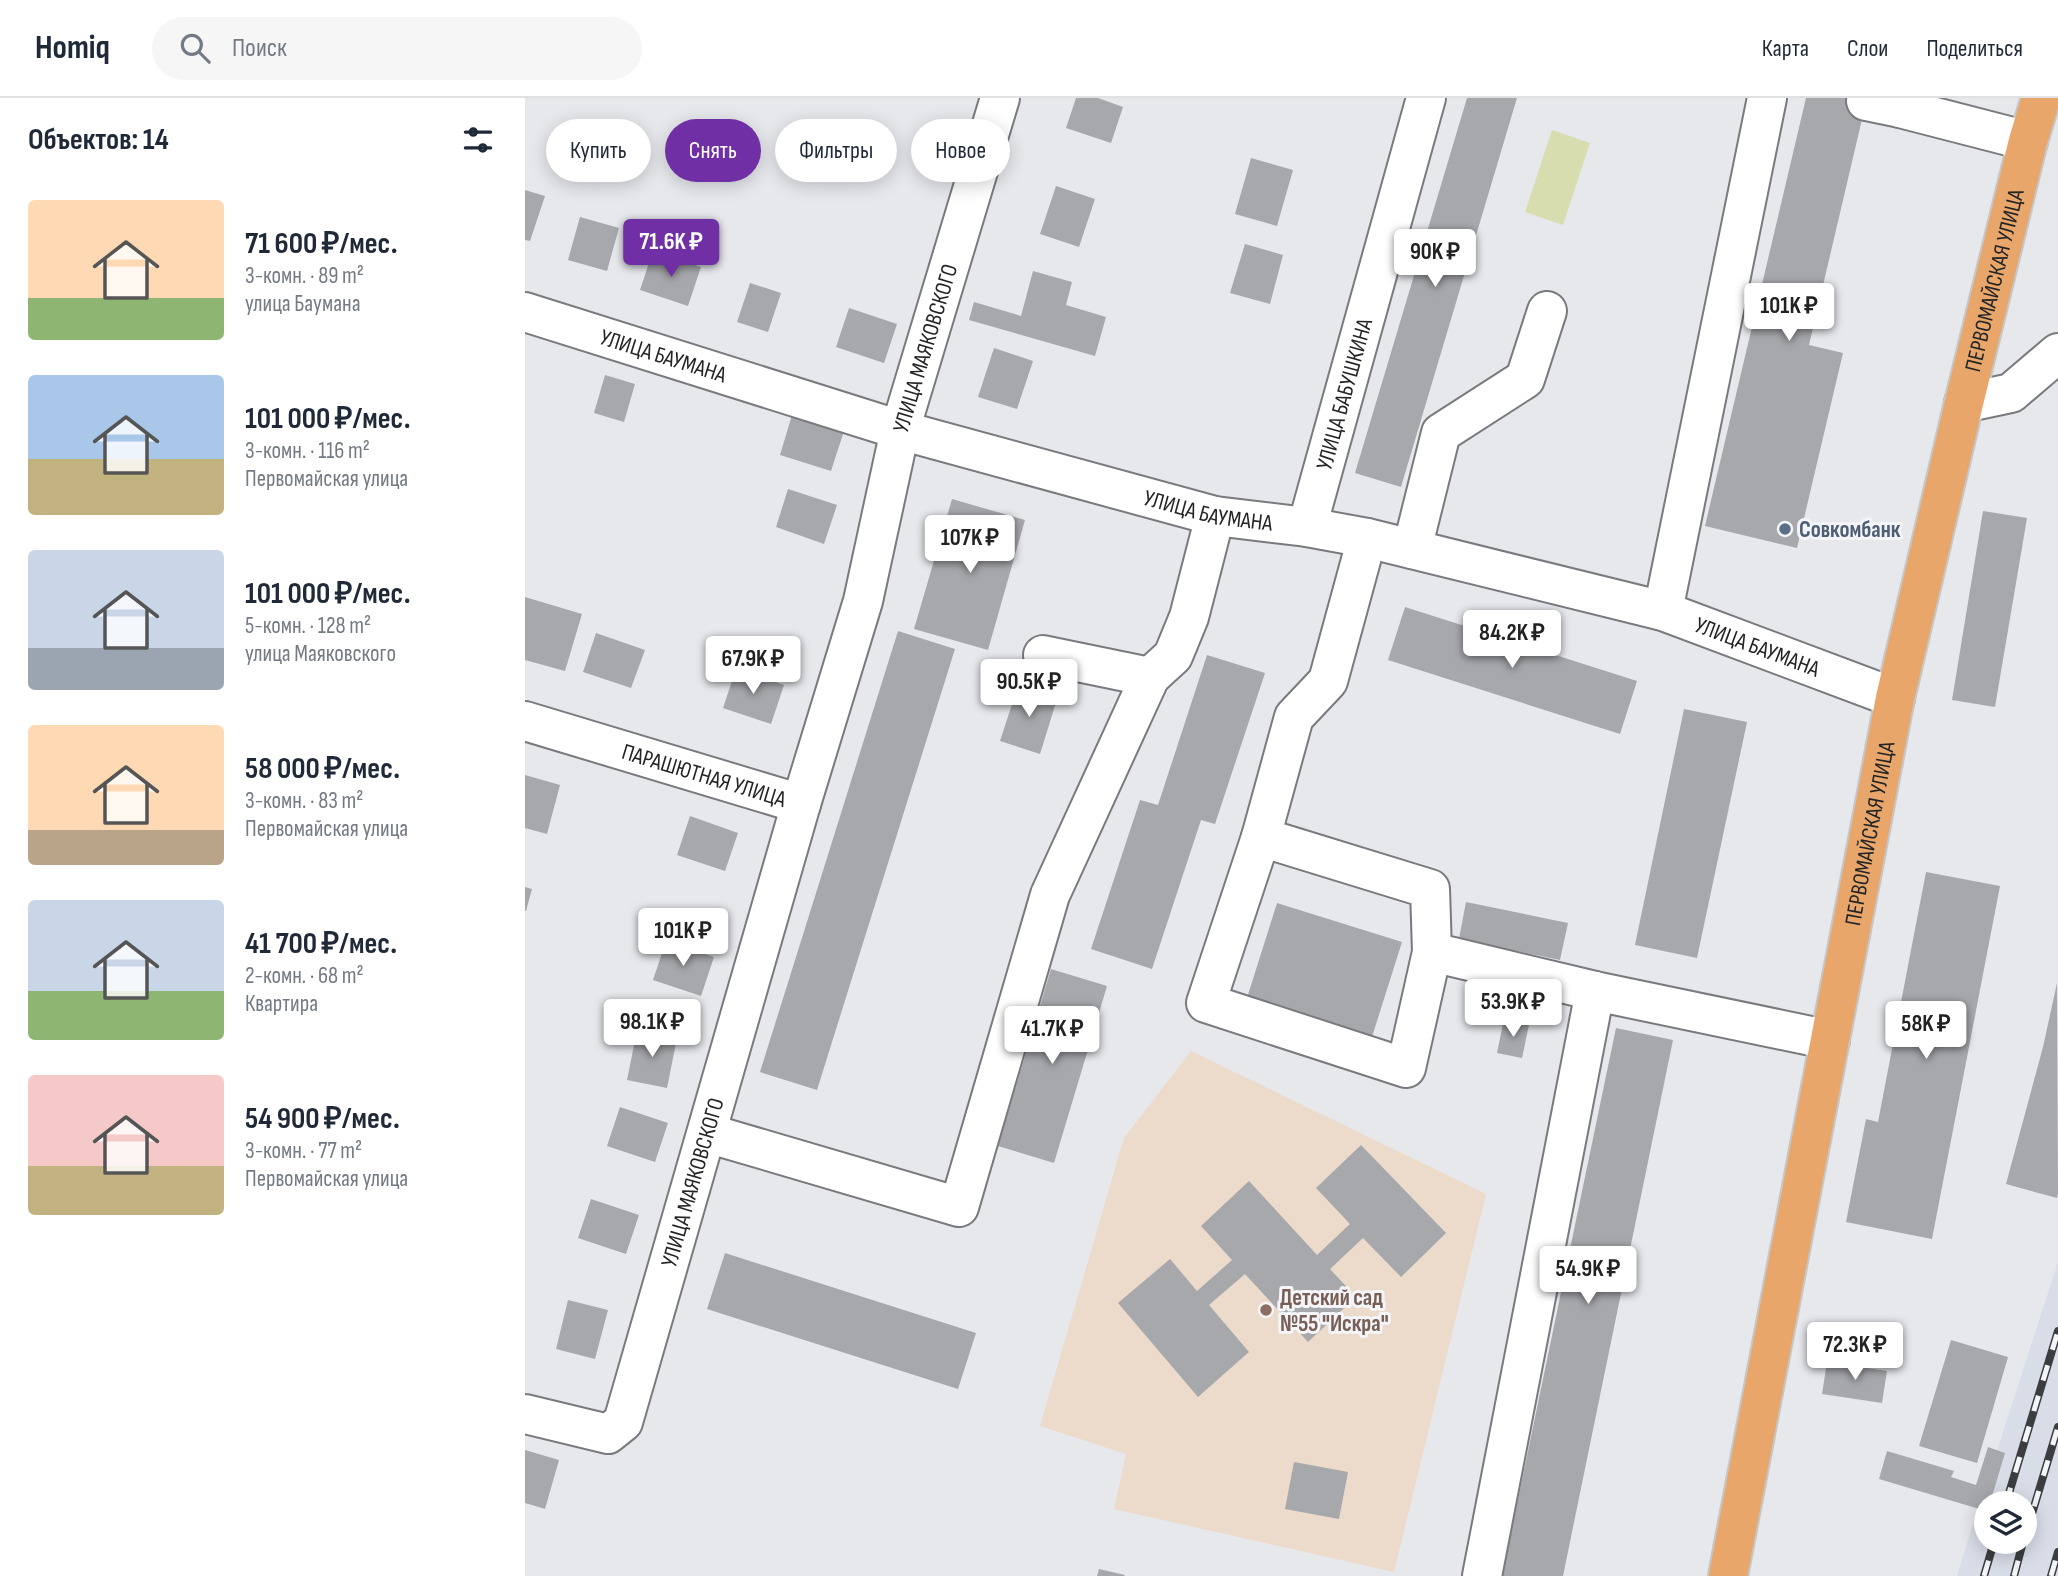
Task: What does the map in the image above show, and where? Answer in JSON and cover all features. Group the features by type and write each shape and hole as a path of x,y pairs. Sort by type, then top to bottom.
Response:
{"main road":[{"name":"ПЕРВОМАЙСКАЯ УЛИЦА","path":"1728,1576 1895,698 1964,403 2041,98"}],"street":[{"name":"УЛИЦА МАЯКОВСКОГО","path":"863,601 900,430 1000,98"},
{"name":"УЛИЦА БАБУШКИНА","path":"1307,527 1426,98"},
{"path":"1663,611 1767,98"},
{"path":"1890,102 2028,141"},
{"path":"1412,549 1441,433 1525,379 1547,311"},
{"name":"УЛИЦА БАУМАНА","path":"525,312 900,430 1215,516 1307,527 1367,538 1663,611 1895,698"},
{"path":"1964,403 2026,399 2058,353"},
{"path":"707,1133 960,1207 1050,895 1150,677 1173,656 1189,617 1215,516"},
{"path":"1261,837 1430,888 1433,952 1406,1068 1206,1003 1261,837 1294,717 1328,681 1367,538"},
{"name":"ПАРАШЮТНАЯ УЛИЦА","path":"525,721 801,804 863,601"},
{"path":"1043,654 1150,677"},
{"name":"УЛИЦА МАЯКОВСКОГО","path":"525,1414 608,1434 623,1422 801,804"},
{"path":"1433,952 1595,991 1830,1040"},
{"path":"1482,1576 1595,991"}],"shaded area":[{"name":"Детский сад №55 \"Искра\"","path":"1191,1051 1486,1194 1394,1572 1114,1509 1126,1454 1040,1426 1124,1138"},
{"path":"2058,1262 2058,1576 1957,1576 1974,1523 1974,1554 2037,1554 2037,1491 1984,1491"}],"green space":[{"path":"1552,130 1590,143 1563,225 1525,212"}],"building":[{"path":"1076,98 1098,98 1123,107 1111,143 1066,128"},
{"path":"1467,98 1517,98 1401,487 1355,473"},
{"path":"1806,98 1867,98 1809,345 1843,353 1797,548 1705,526"},
{"path":"1251,158 1293,170 1277,226 1235,214"},
{"path":"1056,186 1095,199 1079,247 1040,234"},
{"path":"525,190 545,196 530,241 525,240"},
{"path":"580,217 619,228 607,271 568,260"},
{"path":"1245,244 1283,255 1270,304 1230,293"},
{"path":"653,251 701,267 688,306 640,290"},
{"path":"1033,271 1072,282 1066,305 1106,317 1095,356 969,320 974,302 1021,316"},
{"path":"750,283 781,293 768,332 737,322"},
{"path":"849,308 897,324 884,363 836,347"},
{"path":"994,348 1033,361 1017,409 978,397"},
{"path":"605,375 635,384 624,422 594,413"},
{"path":"792,415 844,431 831,471 780,455"},
{"path":"788,489 837,505 824,544 776,527"},
{"path":"952,499 1025,520 988,650 914,629"},
{"path":"1983,511 2027,518 1995,707 1952,700"},
{"path":"525,597 582,614 565,671 525,660"},
{"path":"1405,607 1637,681 1620,734 1388,660"},
{"path":"898,631 955,649 817,1090 760,1072"},
{"path":"596,633 645,650 631,688 583,672"},
{"path":"1207,655 1265,673 1215,824 1201,820 1152,969 1091,949 1140,800 1158,805"},
{"path":"736,669 784,685 771,724 723,708"},
{"path":"1019,683 1058,696 1040,754 1000,741"},
{"path":"1684,709 1747,722 1697,958 1635,945"},
{"path":"525,775 560,785 547,834 525,828"},
{"path":"690,816 738,833 725,871 677,855"},
{"path":"1926,872 2000,886 1932,1239 1846,1222 1866,1119 1878,1122"},
{"path":"525,887 532,889 526,911 525,911"},
{"path":"1466,902 1568,923 1560,960 1459,939"},
{"path":"1277,903 1402,942 1371,1040 1246,1001"},
{"path":"666,941 714,957 701,996 653,980"},
{"path":"1051,969 1107,986 1054,1163 998,1146"},
{"path":"2057,983 2057,1198 2006,1184 2043,1047"},
{"path":"1504,1019 1529,1025 1522,1058 1497,1053"},
{"path":"1616,1028 1673,1040 1563,1576 1502,1576"},
{"path":"637,1030 677,1038 667,1088 627,1080"},
{"path":"620,1107 668,1123 655,1162 607,1146"},
{"path":"1361,1145 1446,1233 1401,1277 1363,1238 1330,1269 1356,1297 1308,1342 1245,1274 1209,1305 1249,1352 1198,1397 1118,1303 1170,1259 1197,1291 1232,1260 1201,1226 1249,1181 1317,1255 1350,1224 1316,1188"},
{"path":"591,1199 639,1215 626,1254 578,1238"},
{"path":"725,1253 976,1333 958,1389 707,1309"},
{"path":"568,1300 608,1310 595,1359 556,1349"},
{"path":"1951,1340 2008,1357 1977,1463 1919,1446"},
{"path":"1827,1362 1887,1371 1882,1403 1822,1394"},
{"path":"1988,1447 2005,1453 1994,1491 1974,1491 1974,1507 1879,1479 1887,1451 1954,1471 1951,1477 1976,1485"},
{"path":"525,1450 559,1460 545,1509 525,1503"},
{"path":"1294,1462 1348,1472 1339,1519 1285,1509"},
{"path":"1099,1569 1125,1575 1097,1576"}],"railway":[{"path":"2010,1491 2058,1331"},
{"path":"2037,1497 2058,1427"},
{"path":"2051,1576 2058,1552"},
{"path":"1984,1576 1990,1554"},
{"path":"2014,1576 2020,1554"}],"place":[{"name":"Совкомбанк","path":"1785,529"},
{"name":"Детский сад №55 \"Искра\"","path":"1266,1310"}]}
